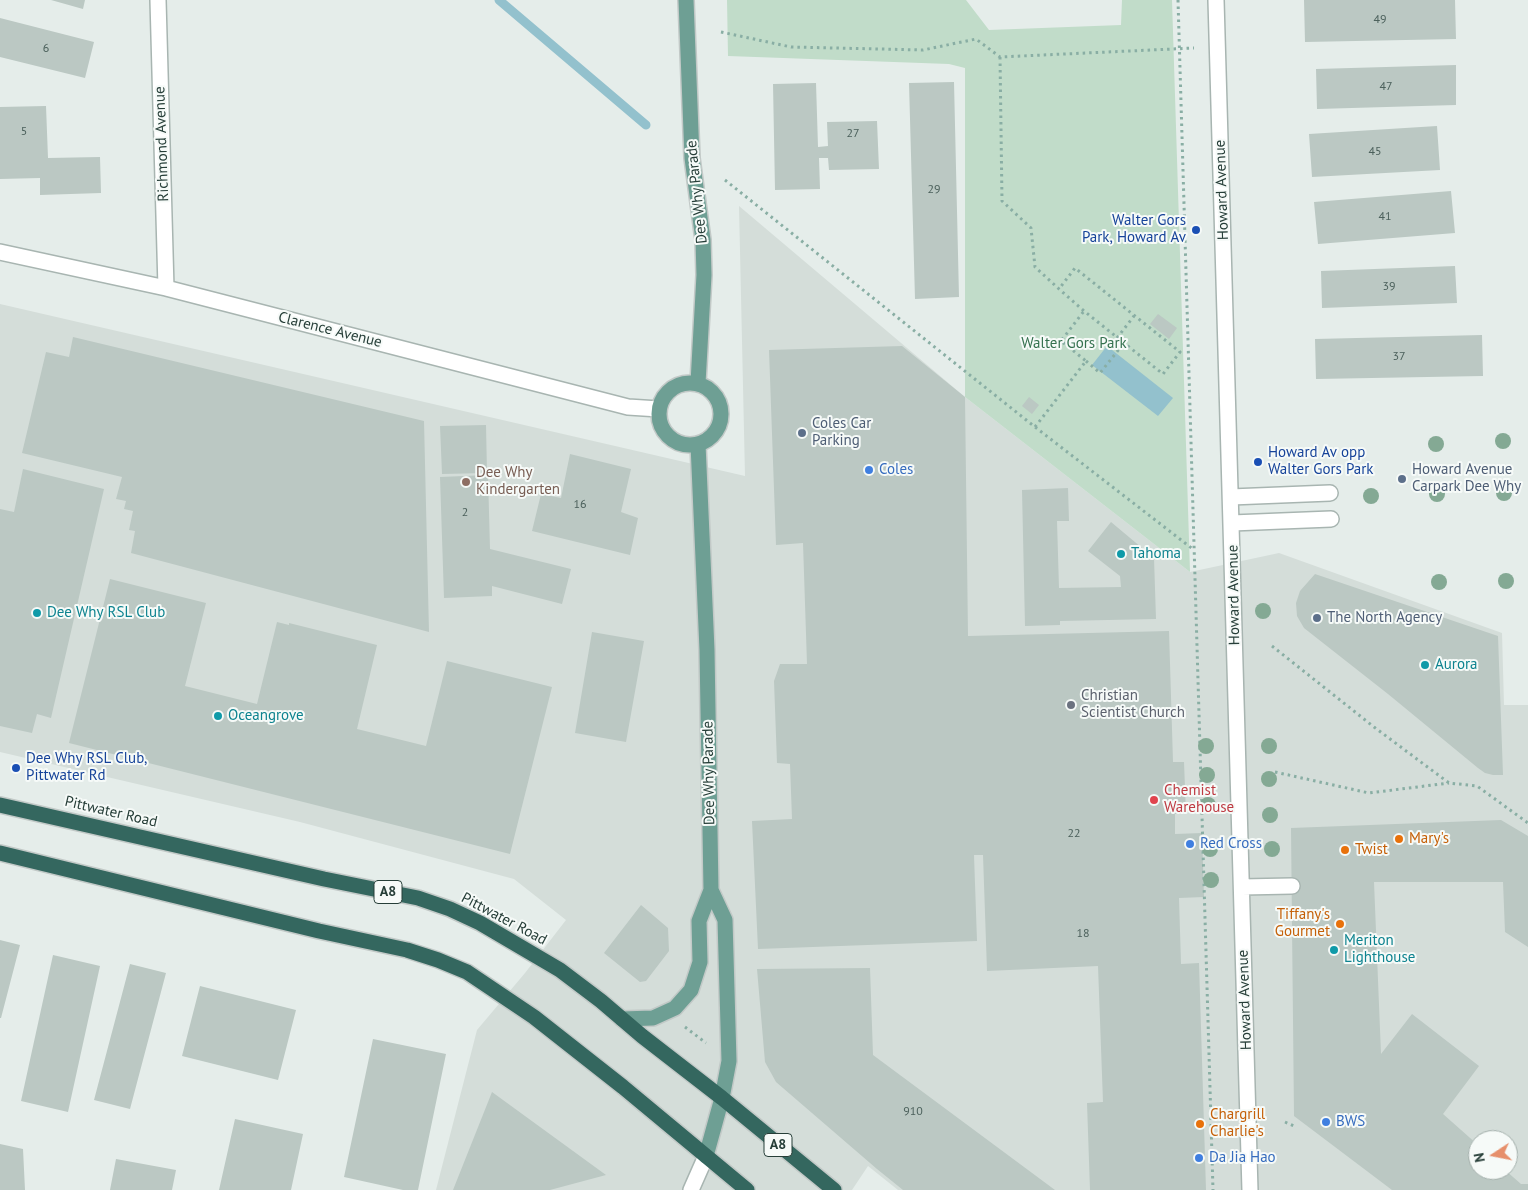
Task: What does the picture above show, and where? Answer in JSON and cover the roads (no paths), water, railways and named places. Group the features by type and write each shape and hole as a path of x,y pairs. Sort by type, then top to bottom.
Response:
{"highway":[{"name":"Pittwater Road","path":"0,805 324,879 418,898 450,909 480,923 560,970 722,1098 834,1190"},
{"path":"0,853 319,931 406,950 467,972 541,1023 623,1087 748,1190"}],"main road":[{"name":"Dee Why Parade","path":"686,0 692,158 703,240 704,275 698,384"},
{"path":"687,383 698,384 707,388 719,404 721,414 715,433 707,440 698,444 687,445 669,437 662,429 659,409 662,399 669,391 677,385 687,383"},
{"name":"Dee Why Parade","path":"698,444 707,650 711,890 725,920 729,1061 722,1098 706,1156"},
{"path":"622,1019 653,1018 675,1008 691,990 700,962 699,921 711,890"}],"street":[{"name":"Richmond Avenue","path":"158,0 166,288"},
{"name":"Howard Avenue","path":"1216,0 1250,1190"},
{"name":"Clarence Avenue","path":"0,252 166,288 628,407 659,409"},
{"path":"1231,497 1330,493"},
{"path":"1232,523 1330,519"},
{"path":"1242,887 1292,886"},
{"path":"691,1190 706,1156"}],"water":[{"path":"1107,346 1173,398 1158,416 1092,365"}],"waterway":[{"path":"499,0 646,125"}],"place":[{"name":"Walter Gors Park, Howard Av","path":"1196,230"},
{"name":"Coles Car Parking","path":"802,433"},
{"name":"Howard Av opp Walter Gors Park","path":"1258,462"},
{"name":"Coles","path":"869,470"},
{"name":"Howard Avenue Carpark Dee Why","path":"1402,479"},
{"name":"Dee Why Kindergarten","path":"466,482"},
{"name":"Tahoma","path":"1121,554"},
{"name":"Dee Why RSL Club","path":"37,613"},
{"name":"The North Agency","path":"1317,618"},
{"name":"Aurora","path":"1425,665"},
{"name":"Christian Scientist Church","path":"1071,705"},
{"name":"Oceangrove","path":"218,716"},
{"name":"Dee Why RSL Club, Pittwater Rd","path":"16,768"},
{"name":"Chemist Warehouse","path":"1154,800"},
{"name":"Mary's","path":"1399,839"},
{"name":"Red Cross","path":"1190,844"},
{"name":"Twist","path":"1345,850"},
{"name":"Tiffany's Gourmet","path":"1340,924"},
{"name":"Meriton Lighthouse","path":"1334,950"},
{"name":"BWS","path":"1326,1122"},
{"name":"Chargrill Charlie's","path":"1200,1124"},
{"name":"Da Jia Hao","path":"1199,1158"}],"park label":[{"name":"Walter Gors Park","path":"1074,344"}]}
